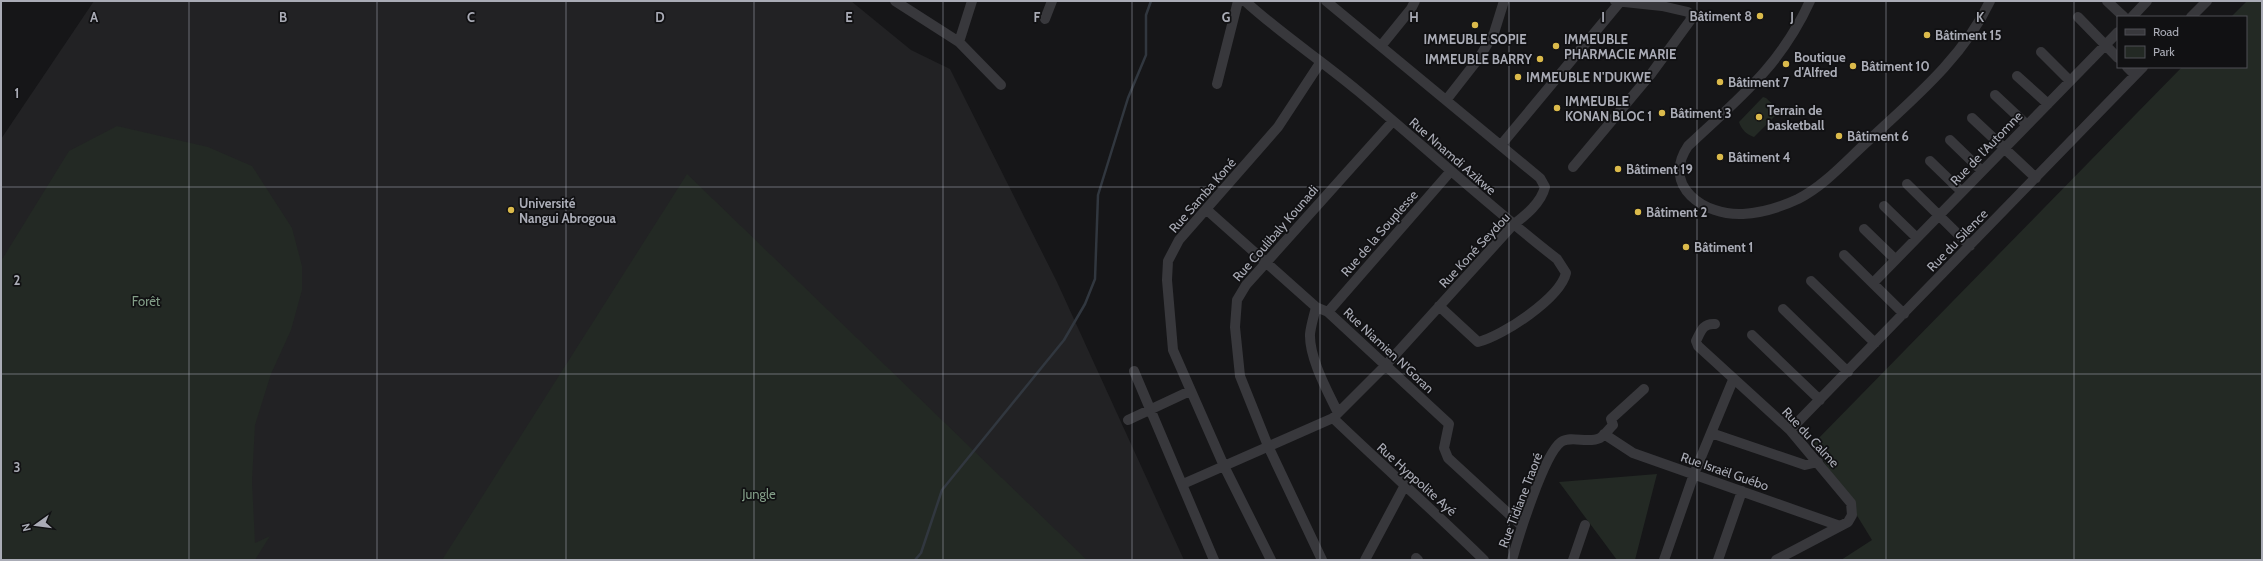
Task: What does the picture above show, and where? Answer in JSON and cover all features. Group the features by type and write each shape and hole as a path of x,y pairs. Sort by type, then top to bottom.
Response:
{"street":[{"path":"895,1 959,42 1001,85"},
{"path":"959,42 972,1"},
{"path":"1045,19 1052,1"},
{"path":"1217,84 1238,1"},
{"name":"Rue Nnamdi Azikwe","path":"1245,1 1275,28 1358,91 1450,172 1558,259 1566,273 1564,282 1559,289 1540,306 1488,340 1478,342 1438,306"},
{"name":"Rue Koné Seydou","path":"1183,484 1335,416 1385,366 1438,306 1514,225 1527,214 1540,198 1545,187 1540,178 1447,99 1326,1"},
{"path":"1380,46 1412,10 1415,1"},
{"path":"1447,99 1479,58 1494,33 1504,1"},
{"path":"1501,145 1617,1 1662,4 1688,12 1692,18 1651,74 1573,167"},
{"path":"1810,1 1785,48 1755,84 1688,146 1681,156 1678,168 1680,182 1685,190 1694,199 1724,212 1741,214 1760,212 1800,198 1820,184 1895,116 1956,55 1975,30 1990,1"},
{"path":"2107,1 2123,16"},
{"path":"2133,16 2147,1"},
{"path":"2192,16 2207,1"},
{"path":"2078,17 2117,57"},
{"name":"Rue de l'Automne","path":"1873,283 2117,33"},
{"path":"2040,52 2070,81"},
{"name":"Rue Samba Koné","path":"1270,560 1224,466 1173,350 1167,280 1168,261 1179,240 1278,127 1320,63"},
{"path":"2128,68 2135,75"},
{"name":"Rue du Silence","path":"1790,430 2142,68"},
{"path":"2017,76 2048,104"},
{"path":"1995,95 2026,125"},
{"path":"1972,118 2036,178"},
{"name":"Rue Coulibaly Kounadi","path":"1322,560 1268,446 1240,376 1235,327 1237,300 1246,285 1321,200 1393,122"},
{"path":"1950,140 1982,170"},
{"path":"1930,162 1962,192"},
{"name":"Rue de la Souplesse","path":"1328,312 1450,172"},
{"path":"1906,184 1970,246"},
{"path":"1884,206 1917,238"},
{"name":"Rue Niamien N'Goran","path":"1206,210 1316,307 1328,312 1449,424 1444,448 1448,458 1522,526"},
{"path":"1864,229 1895,259"},
{"path":"1844,255 1904,314"},
{"path":"1811,281 1875,343"},
{"path":"1316,307 1310,334 1311,343 1335,416"},
{"path":"1783,309 1848,372"},
{"name":"Rue du Calme","path":"1715,324 1709,323 1704,327 1696,343 1733,380 1790,430 1851,503 1853,510 1851,518 1840,526 1776,560"},
{"path":"1752,335 1820,400"},
{"path":"1134,371 1152,409 1214,560"},
{"path":"1664,560 1694,474 1733,380"},
{"path":"1604,434 1613,425 1611,419 1644,389"},
{"path":"1128,420 1190,391"},
{"name":"Rue Hyppolite Ayé","path":"1335,416 1484,560"},
{"path":"1712,433 1805,465 1818,462"},
{"name":"Rue Tidiane Traoré","path":"1512,560 1522,526 1548,458 1561,442 1568,440 1599,438 1604,434"},
{"name":"Rue Israël Guébo","path":"1604,434 1633,453 1840,526"},
{"path":"1365,560 1405,485"},
{"path":"1718,560 1742,491"},
{"path":"1573,560 1585,525"}],"shaded area":[{"name":"Université Nangui Abrogoua","path":"94,1 851,1 911,50 950,69 1057,282 1184,560 1,560 1,139"}],"green space":[{"path":"2247,1 2262,1 2262,560 1841,560 1872,540 1813,444 2181,68 2247,68 2247,16 2232,16"},
{"name":"Terrain de basketball","path":"1763,97 1778,109 1778,113 1754,137 1749,135 1741,127 1739,122"},
{"name":"Forêt","path":"117,126 208,147 252,166 292,228 302,266 302,290 291,330 271,374 255,425 252,481 255,543 270,536 255,560 1,560 1,261 69,151"},
{"name":"Jungle","path":"687,174 1087,560 442,560"},
{"path":"1657,474 1635,560 1617,560 1559,482"}],"waterway":[{"path":"915,560 921,553 942,490 1064,340 1085,304 1095,279 1098,195 1128,98 1146,55 1146,15 1151,1"}],"place":[{"name":"Bâtiment 8","path":"1760,16"},
{"name":"IMMEUBLE SOPIE","path":"1475,25"},
{"name":"Bâtiment 15","path":"1927,35"},
{"name":"IMMEUBLE PHARMACIE MARIE","path":"1556,46"},
{"name":"IMMEUBLE BARRY","path":"1540,59"},
{"name":"Boutique d'Alfred","path":"1786,64"},
{"name":"Bâtiment 10","path":"1853,66"},
{"name":"IMMEUBLE N'DUKWE","path":"1518,77"},
{"name":"Bâtiment 7","path":"1720,82"},
{"name":"IMMEUBLE KONAN BLOC 1","path":"1557,108"},
{"name":"Bâtiment 3","path":"1662,113"},
{"name":"Terrain de basketball","path":"1759,117"},
{"name":"Bâtiment 6","path":"1839,136"},
{"name":"Bâtiment 4","path":"1720,157"},
{"name":"Bâtiment 19","path":"1618,169"},
{"name":"Université Nangui Abrogoua","path":"511,210"},
{"name":"Bâtiment 2","path":"1638,212"},
{"name":"Bâtiment 1","path":"1686,247"}]}
